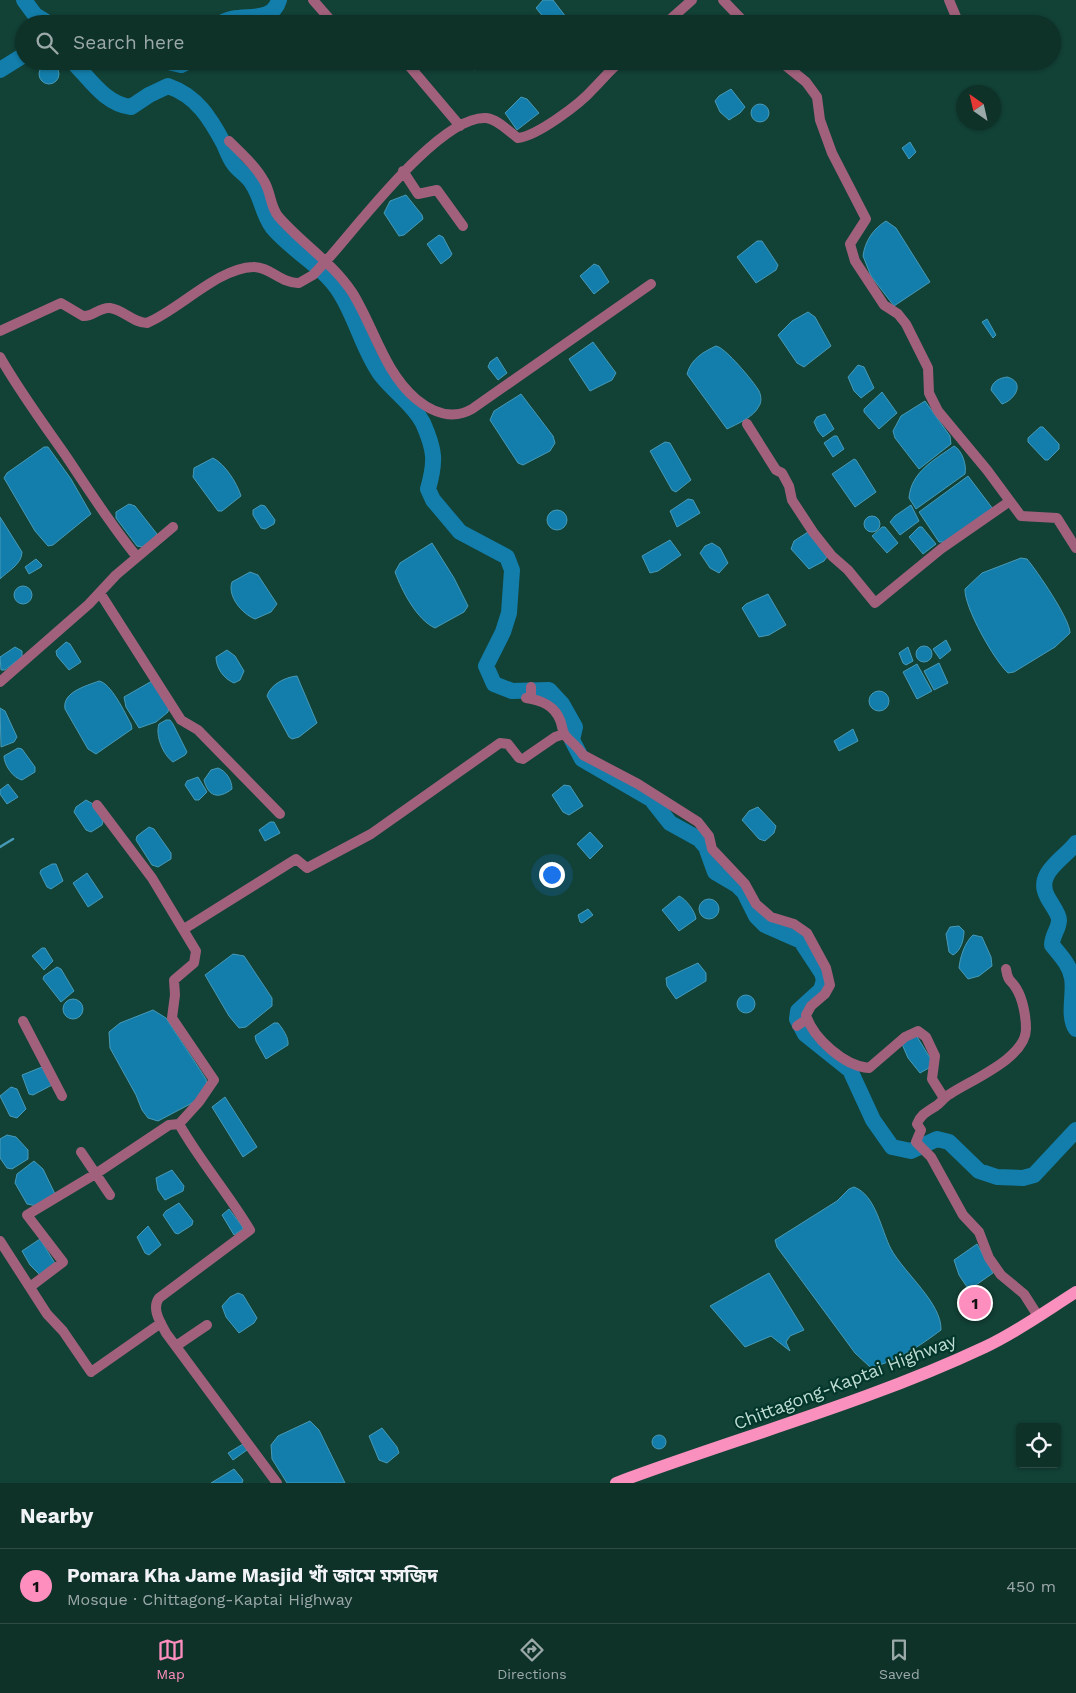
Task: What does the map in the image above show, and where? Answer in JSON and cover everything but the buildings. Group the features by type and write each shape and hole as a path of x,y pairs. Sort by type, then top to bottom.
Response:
{"main road":[{"name":"Chittagong-Kaptai Highway","path":"616,1483 799,1420 954,1360 999,1340 1076,1292"}],"street":[{"path":"313,0 326,15"},
{"path":"675,15 692,0"},
{"path":"724,0 738,15"},
{"path":"949,0 955,15"},
{"path":"412,70 460,126"},
{"path":"0,331 60,303 83,316 108,308 134,320 147,323 216,281 248,267 263,269 294,283 304,281 325,263 415,159 460,126 475,119 487,118 497,122 518,138 526,138 593,90 610,70"},
{"path":"791,70 806,82 817,97 820,120 832,153 865,215 866,222 850,244 855,261 884,305 898,314 906,324 928,368 929,393 938,412 1019,514 1025,518 1059,519 1076,548"},
{"path":"229,141 264,180 277,214 351,291 389,366 401,382 417,400 442,414 460,416 651,284"},
{"path":"403,172 418,194 438,190 463,226"},
{"path":"0,357 37,418 62,451 108,522 137,557"},
{"path":"747,424 776,470 782,473 789,486 792,500 801,516 832,556 848,570 875,603 941,549 1010,501"},
{"path":"0,682 100,593 116,575 173,527"},
{"path":"100,593 182,720 198,730 280,814"},
{"path":"530,695 550,706 560,718 564,734 591,760 625,783 698,822 709,836 712,849 746,884 756,904 770,917 794,924 807,933 826,968 830,985 825,994 808,1010 803,1022 826,1044 859,1067 869,1068 905,1037 918,1031 933,1048 936,1063 932,1079 944,1098"},
{"path":"184,928 296,859 307,868 372,834 500,743 508,744 518,758 523,759 555,737 564,734"},
{"path":"30,1287 63,1262 27,1215 96,1174 169,1125 179,1124 199,1102 214,1080 172,1018 175,995 174,980 188,968 196,957 196,951 184,928 152,878 97,805"},
{"path":"1006,969 1008,980 1016,988 1026,1017 1026,1032 1020,1048 1008,1060 944,1098 936,1106 922,1114 917,1124 921,1130 916,1142 927,1153 963,1216 979,1232 989,1258 1001,1275 1024,1294 1038,1316"},
{"path":"23,1021 62,1096"},
{"path":"179,1124 193,1148 237,1207 250,1230 159,1298 156,1308 161,1323 176,1346 277,1483"},
{"path":"81,1152 110,1195"},
{"path":"0,1241 47,1314 63,1331 91,1372 161,1323"},
{"path":"176,1346 207,1325"}],"water":[{"path":"543,0 553,0 564,15 542,15 536,8"},
{"path":"40,70 58,70 58,78 53,83 45,83 40,78"},
{"path":"731,89 745,107 740,113 729,120 720,112 715,101 719,96"},
{"path":"521,97 527,99 539,113 517,130 505,113"},
{"path":"760,104 766,107 769,113 766,119 760,122 754,119 751,113 754,107"},
{"path":"910,142 916,152 909,159 902,148"},
{"path":"406,195 423,219 404,235 399,236 384,213 390,201"},
{"path":"886,221 896,228 930,282 894,306 871,276 863,256 870,236"},
{"path":"439,235 443,237 452,254 441,264 427,244"},
{"path":"757,241 762,241 778,265 776,270 756,283 737,257"},
{"path":"594,264 599,266 609,282 594,294 580,276"},
{"path":"808,312 815,317 831,346 804,367 797,363 778,335 792,321"},
{"path":"987,319 996,335 993,338 982,322"},
{"path":"593,342 616,373 612,380 590,391 569,359"},
{"path":"716,346 726,352 739,366 761,396 760,404 753,414 727,429 687,374 691,364 698,357"},
{"path":"497,357 507,373 498,380 488,367 490,362"},
{"path":"858,365 864,367 874,388 861,398 854,391 848,377"},
{"path":"1007,377 1013,379 1017,387 1011,399 1002,404 991,390 995,382"},
{"path":"882,392 897,413 879,429 864,412 864,409"},
{"path":"521,394 553,436 555,443 550,451 523,465 518,463 490,420 494,411"},
{"path":"925,401 950,436 951,444 919,469 895,438 893,431 901,416"},
{"path":"825,414 834,429 823,437 814,422 817,417"},
{"path":"1040,427 1043,427 1059,444 1059,449 1048,460 1045,460 1028,442 1028,438"},
{"path":"837,436 844,449 833,457 824,443"},
{"path":"665,442 670,443 691,480 676,492 672,490 650,451"},
{"path":"954,446 963,458 965,474 916,509 909,498 914,481 925,468"},
{"path":"44,447 48,447 71,479 91,514 53,545 48,546 35,531 4,478 7,473"},
{"path":"213,458 230,474 241,496 222,511 218,511 193,477 194,468"},
{"path":"854,459 876,492 855,507 832,474"},
{"path":"968,476 993,509 947,542 939,542 919,512"},
{"path":"688,499 693,500 700,513 677,527 670,511"},
{"path":"129,504 135,506 157,534 155,538 143,547 137,546 116,518 116,512"},
{"path":"261,505 265,506 275,520 274,524 265,529 261,528 253,515 253,510"},
{"path":"911,505 919,521 900,535 890,522 895,516"},
{"path":"557,510 564,513 567,520 564,527 557,530 550,527 547,520 550,513"},
{"path":"872,516 878,518 880,524 878,530 872,532 866,530 864,524 866,518"},
{"path":"0,517 22,552 17,564 0,579"},
{"path":"882,527 885,527 898,543 887,553 872,536"},
{"path":"919,527 922,527 936,544 923,554 909,537"},
{"path":"808,532 827,557 824,561 809,569 791,549 794,541"},
{"path":"670,540 681,555 658,571 650,573 642,556"},
{"path":"432,543 454,578 468,606 464,612 435,628 416,612 395,572 400,563"},
{"path":"712,543 720,548 728,563 719,573 710,568 700,553 705,546"},
{"path":"1021,558 1027,559 1045,584 1065,617 1070,633 1055,647 1014,672 1008,673 995,657 974,620 965,589 982,573"},
{"path":"36,559 42,565 29,574 25,567"},
{"path":"250,572 258,575 277,604 271,612 255,619 245,613 237,604 231,587 232,582"},
{"path":"19,586 27,586 32,591 30,602 19,604 14,599 14,591"},
{"path":"768,594 786,625 769,635 759,637 742,608 746,604"},
{"path":"946,640 951,650 940,659 933,649"},
{"path":"66,642 70,644 81,662 69,670 57,656 56,651"},
{"path":"921,646 927,646 932,651 930,660 921,662 916,657 916,651"},
{"path":"15,647 22,651 22,657 5,670 1,670 0,657"},
{"path":"908,647 913,661 906,665 903,663 899,653"},
{"path":"227,650 235,656 244,671 240,680 234,683 221,673 216,661 216,657"},
{"path":"939,663 948,683 934,690 924,671"},
{"path":"917,664 932,691 917,699 903,672"},
{"path":"297,676 317,723 299,737 292,739 289,737 267,696 271,688 279,682"},
{"path":"99,681 104,683 113,693 132,729 96,754 88,749 65,709 65,703 67,698 76,690"},
{"path":"152,681 169,706 168,712 156,722 139,728 126,707 124,697"},
{"path":"879,691 886,694 889,701 886,708 879,711 872,708 869,701 872,694"},
{"path":"0,708 5,711 17,737 14,742 1,747"},
{"path":"170,720 173,724 187,752 173,762 163,750 158,734 159,724"},
{"path":"853,729 858,741 839,751 834,741"},
{"path":"18,748 22,749 35,767 35,772 22,780 12,774 4,760 4,756"},
{"path":"218,768 228,776 232,789 222,794 214,795 208,790 204,780 211,770"},
{"path":"198,777 207,792 199,800 195,800 185,785 187,781"},
{"path":"8,784 18,797 7,804 0,794 0,790"},
{"path":"564,785 570,786 583,806 569,815 563,812 552,795"},
{"path":"86,800 93,804 103,821 102,825 91,832 86,830 74,812 76,807"},
{"path":"758,807 776,826 774,833 765,841 759,839 742,820 749,811"},
{"path":"270,822 274,822 280,833 265,841 259,830"},
{"path":"149,827 154,829 171,853 171,859 158,867 152,865 136,840 137,836"},
{"path":"590,832 603,846 590,859 577,844"},
{"path":"56,864 63,881 51,889 47,887 40,873 41,870"},
{"path":"87,873 103,897 88,907 73,883"},
{"path":"679,896 690,906 696,919 679,931 662,910"},
{"path":"709,899 716,902 719,909 716,916 709,919 702,916 699,909 702,902"},
{"path":"588,909 593,915 582,923 580,922 578,915"},
{"path":"959,926 964,931 963,938 960,948 953,955 949,952 946,934 950,927"},
{"path":"973,935 982,937 991,957 992,966 979,976 968,979 959,968 960,959 963,950"},
{"path":"42,948 45,948 53,961 44,970 32,956"},
{"path":"233,954 244,956 272,998 272,1006 246,1027 239,1028 229,1016 205,975"},
{"path":"698,963 706,973 706,981 676,999 667,986 666,978"},
{"path":"57,967 61,969 74,991 61,1002 43,979 44,976"},
{"path":"742,995 750,995 755,1000 753,1011 742,1013 737,1008 737,1000"},
{"path":"73,999 80,1002 83,1009 80,1016 73,1019 66,1016 63,1009 66,1002"},
{"path":"153,1010 166,1018 206,1079 207,1086 194,1102 158,1121 148,1118 142,1110 136,1095 110,1048 109,1032 120,1023"},
{"path":"274,1023 278,1023 284,1031 288,1039 288,1045 266,1059 255,1036"},
{"path":"916,1035 932,1061 929,1068 920,1073 908,1058 902,1044"},
{"path":"42,1067 52,1085 33,1095 29,1094 22,1075"},
{"path":"11,1087 17,1089 26,1109 17,1118 10,1116 0,1096"},
{"path":"225,1097 257,1147 243,1157 212,1107"},
{"path":"7,1135 16,1137 28,1150 28,1159 12,1169 7,1168 0,1158 0,1139"},
{"path":"34,1161 43,1169 55,1194 37,1206 27,1204 15,1183 17,1174"},
{"path":"172,1170 184,1186 183,1191 165,1200 158,1190 156,1178"},
{"path":"854,1187 868,1197 873,1205 891,1249 929,1299 940,1320 941,1330 889,1362 870,1367 855,1353 777,1247 775,1240 837,1201 849,1189"},
{"path":"179,1203 193,1221 192,1225 178,1234 175,1233 163,1215"},
{"path":"229,1209 243,1229 234,1235 222,1215"},
{"path":"148,1226 161,1245 149,1255 145,1253 137,1237"},
{"path":"40,1239 56,1265 41,1276 30,1265 22,1251"},
{"path":"977,1244 993,1273 976,1285 967,1287 959,1275 954,1260"},
{"path":"769,1273 804,1330 790,1336 786,1342 790,1351 771,1336 745,1347 710,1306"},
{"path":"238,1293 243,1295 257,1318 254,1323 239,1333 226,1317 222,1306 230,1297"},
{"path":"310,1421 319,1430 345,1483 287,1483 272,1459 271,1445 278,1436"},
{"path":"382,1428 397,1447 399,1453 387,1463 379,1460 369,1436"},
{"path":"656,1435 662,1435 666,1442 662,1449 656,1449 652,1445 652,1439"},
{"path":"243,1444 247,1450 233,1460 228,1453"},
{"path":"234,1469 243,1480 242,1483 211,1483"}],"waterway":[{"path":"24,0 35,15"},
{"path":"264,15 275,8 279,0"},
{"path":"0,70 15,61"},
{"path":"80,70 98,90 122,105 131,107 149,95 168,86 178,90 195,102 219,134 236,167 250,180 255,188 269,223 281,237 334,284 347,304 381,375 414,410 423,423 432,448 433,463 428,489 433,500 460,532 507,557 512,570 509,613 503,632 486,666 494,684 512,691 549,690 562,704 575,727 572,740 582,759 651,799 670,823 699,839 706,847 715,872 737,885 744,892 756,916 765,925 801,941 822,973 824,980 821,990 798,1011 797,1019 805,1034 850,1070 873,1120 892,1147 911,1151 937,1139 949,1142 979,1171 997,1177 1023,1178 1034,1175 1076,1130"},
{"path":"0,847 13,839"},
{"path":"1076,843 1048,873 1044,888 1059,917 1052,945 1064,960 1071,973 1073,984 1072,1018 1076,1029"}],"place":[{"name":"Pomara Kha Jame Masjid খাঁ জামে মসজিদ","path":"975,1303"}]}
